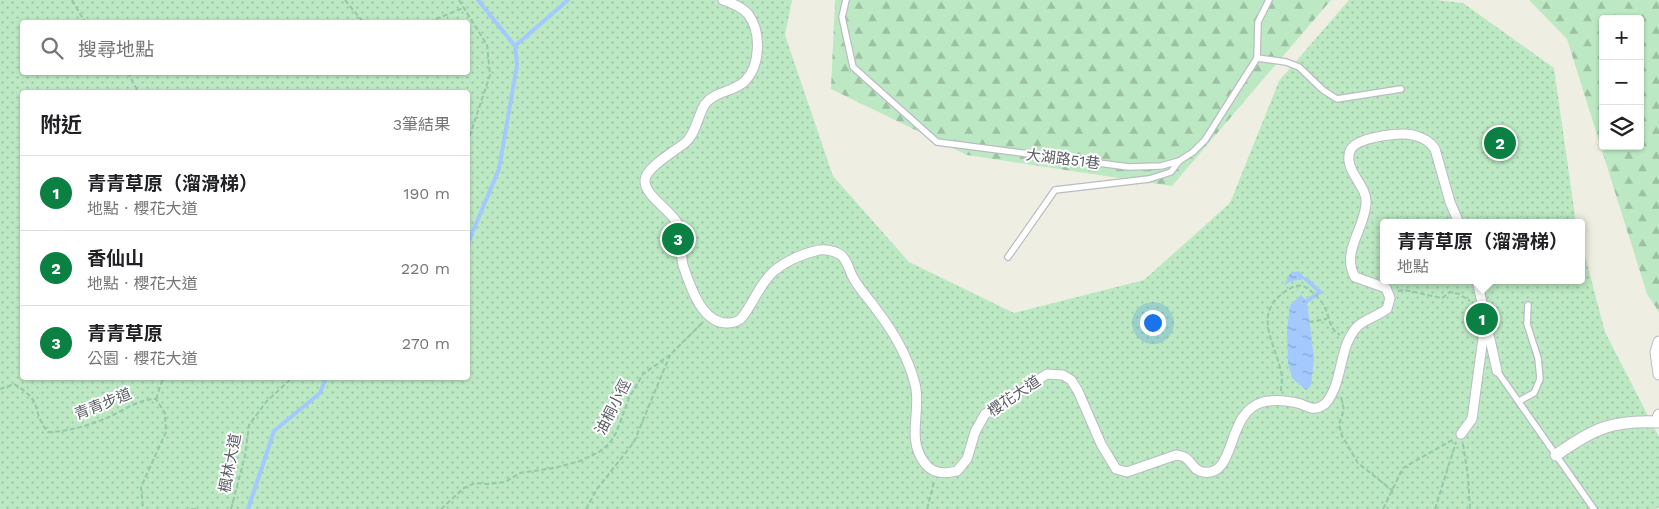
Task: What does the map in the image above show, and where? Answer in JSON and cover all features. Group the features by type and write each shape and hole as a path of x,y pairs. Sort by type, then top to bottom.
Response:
{"street":[{"path":"723,0 734,3 748,14 756,29 757,53 754,70 744,83 717,95 706,103 689,139 647,172 644,180 647,190 678,221 682,234 683,267 708,317 719,323 731,323 741,319 773,272 796,256 822,250 836,252 845,258 853,278 896,336 915,383 918,398 914,427 917,450 924,463 936,472"},
{"path":"1388,293 1386,288 1355,277 1350,268 1349,258 1367,202 1365,192 1349,162 1349,152 1354,144 1363,140 1412,135 1431,142 1435,149 1450,202 1457,219"},
{"path":"1478,284 1497,372"},
{"name":"櫻花大道","path":"936,472 943,474 957,471 967,459 975,432 985,414 1048,374 1063,375 1071,380 1078,391 1101,444 1116,468 1127,472 1176,455 1184,455 1190,460 1194,468 1203,472 1215,470 1225,462 1236,428 1243,416 1263,402 1281,400 1316,408 1324,405 1334,390 1349,339 1358,326 1387,310 1390,298 1388,293"},
{"path":"1461,434 1472,419 1485,323"},
{"path":"1659,342 1656,352 1659,374"},
{"path":"1556,455 1582,436 1609,424 1630,420 1657,422 1659,416"}],"lane":[{"name":"大湖路51巷","path":"846,0 842,17 853,67 937,142 1129,167 1161,166 1179,160 1193,152 1205,140 1257,58"},
{"path":"1268,0 1258,22 1257,58 1286,62 1299,67 1323,90 1337,99 1401,89"},
{"path":"1008,257 1055,190 1149,179 1171,172 1179,160"},
{"path":"1519,402 1534,393 1540,379 1538,358 1526,324 1528,304"},
{"path":"1497,372 1594,509"}],"path":[{"path":"72,0 84,20"},
{"path":"345,0 361,20"},
{"path":"459,0 487,45 490,75 470,135"},
{"path":"434,20 463,8"},
{"path":"130,75 137,90"},
{"path":"1281,400 1282,374 1269,336 1267,314 1279,295 1302,285 1308,288 1321,302 1331,329 1349,339"},
{"path":"1388,293 1404,290 1442,298 1450,292 1459,294 1483,312"},
{"name":"油桐小徑","path":"441,509 464,488 475,483 505,482 520,473 554,468 580,461 598,452 609,444 616,433 629,398 643,374 670,355 708,317"},
{"path":"1309,322 1327,318"},
{"path":"586,509 597,489 634,442 670,355"},
{"path":"156,400 161,380"},
{"name":"楓林大道","path":"231,509 243,465 249,425 266,402 290,380"},
{"name":"青青步道","path":"0,389 14,384 30,393 38,407 40,422 48,432 61,432 106,418 145,399 156,400 165,412 166,432 141,487 143,509"},
{"path":"1334,390 1343,400 1344,410 1339,424 1342,436 1358,463 1393,491"},
{"path":"1383,509 1403,468 1445,446 1461,434"},
{"path":"1435,509 1453,447 1461,434"},
{"path":"1461,434 1468,477 1470,509"},
{"path":"927,509 936,472"},
{"path":"191,509 198,509"}],"green space":[{"path":"0,0 792,0 785,35 833,176 909,262 1014,313 1144,280 1230,203 1279,81 1349,0 1436,0 1463,3 1554,68 1575,219 1380,219 1380,284 1585,284 1585,255 1605,332 1659,437 1659,507 1656,509 0,509"},
{"path":"835,0 1331,0 1172,186 967,155 831,89"},
{"path":"1529,0 1659,0 1659,312 1647,294 1602,150 1644,150 1644,15 1599,15 1599,141 1567,39"}],"water":[{"path":"1299,271 1306,279 1291,281 1284,286 1290,273"},
{"path":"1301,295 1307,301 1314,359 1311,385 1306,390 1292,378 1288,362 1287,332 1290,305"}],"waterway":[{"path":"478,0 515,46"},
{"path":"470,238 499,169 517,65 515,46 568,0"},
{"path":"1306,279 1320,292 1307,301"},
{"path":"248,509 274,431 320,393 325,380"}],"place":[{"name":"香仙山","path":"1500,143"},
{"name":"青青草原","path":"678,239"},
{"name":"青青草原（溜滑梯）","path":"1482,319"}]}
